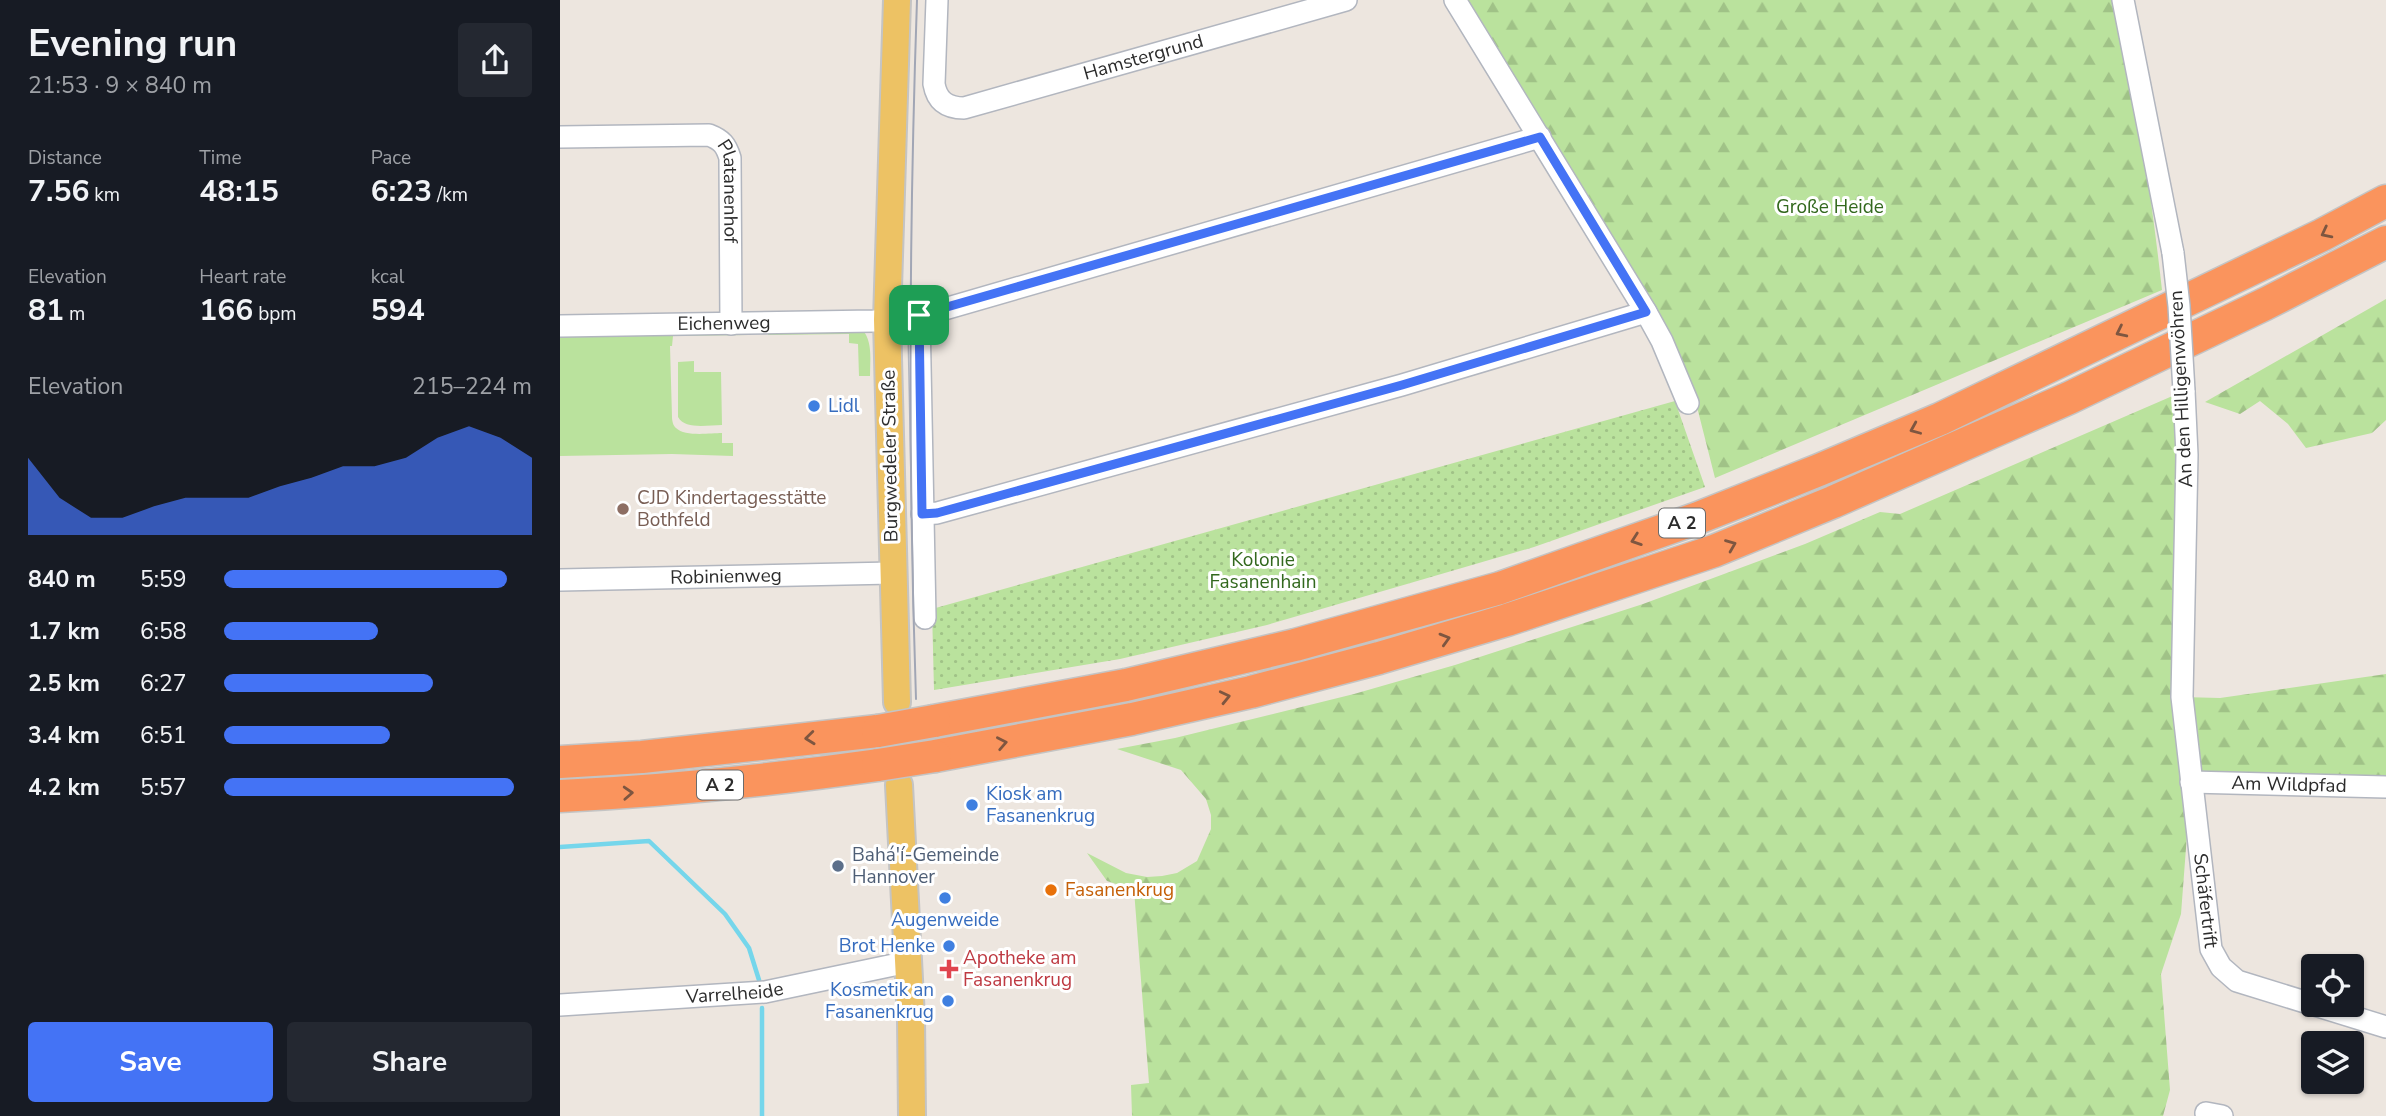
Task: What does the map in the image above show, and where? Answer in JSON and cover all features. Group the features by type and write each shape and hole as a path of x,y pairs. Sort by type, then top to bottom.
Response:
{"highway":[{"name":"A 2","path":"560,762 642,757 878,731 934,721 1126,685 1295,645 1500,588 1698,518 1940,419 2322,235 2386,201"},
{"name":"A 2","path":"560,796 889,775 935,756 1132,719 1328,671 1507,620 1714,551 1845,497 2069,398 2386,242"}],"main road":[{"name":"Burgwedeler Straße","path":"897,0 887,320 897,702"},
{"path":"889,775 908,962 912,1116"}],"street":[{"name":"Hamstergrund","path":"937,0 934,84 936,95 954,108 964,108 1346,0"},
{"path":"1455,0 1646,312 1662,341 1688,403"},
{"name":"An den Hilligenwöhren","path":"2123,0 2173,253 2179,306 2187,456 2182,697 2191,782"},
{"name":"Platanenhof","path":"560,137 709,135 720,139 727,146 730,158 731,324"},
{"name":"Eichenweg","path":"560,326 909,319 1540,137"},
{"path":"922,514 937,513 1402,385 1646,312"},
{"name":"Burgwedeler Straße","path":"919,315 925,618"},
{"name":"Robinienweg","path":"560,580 892,573"},
{"name":"Am Wildpfad","path":"2191,782 2386,787"},
{"name":"Schäfertrift","path":"2191,782 2211,949 2221,967 2237,981 2386,1027"},
{"name":"Varrelheide","path":"560,1005 765,992 908,962"}],"green space":[{"name":"Große Heide","path":"1455,0 2118,0 2143,145 2162,290 1715,478 1696,403"},
{"path":"2386,299 2386,420 2372,433 2306,448 2288,424 2260,401 2240,414 2205,402"},
{"path":"862,329 869,345 870,376 859,376 858,344 849,343 849,334 768,335 769,332"},
{"path":"748,332 748,335 673,336 670,346 674,426 691,434 722,433 722,443 733,443 733,456 560,456 560,333"},
{"path":"694,361 694,372 721,372 722,425 691,425 678,417 678,362"},
{"path":"2184,391 2182,697 2220,698 2386,674 2386,787 2191,782 2181,914 2161,974 2170,1090 2163,1116 1132,1116 1131,1085 1149,1083 1134,890 1107,881 1087,853 1126,873 1147,877 1177,873 1197,861 1211,829 1211,815 1206,799 1181,770 1117,749 1175,738 1354,694 1455,665 1643,604 1805,544 1880,512 1900,514"},
{"name":"Kolonie Fasanenhain","path":"1675,401 1705,487 1534,547 1267,625 1120,659 934,690 932,609"}],"waterway":[{"path":"560,847 649,841 725,914 749,948 759,980"},
{"path":"762,1008 762,1116"}],"tram line":[{"path":"916,699 910,350 917,0"}],"place":[{"name":"Lidl","path":"814,406"},
{"name":"CJD Kindertagesstätte Bothfeld","path":"623,509"},
{"name":"Kiosk am Fasanenkrug","path":"972,805"},
{"name":"Bahá'í-Gemeinde Hannover","path":"838,866"},
{"name":"Fasanenkrug","path":"1051,890"},
{"name":"Augenweide","path":"945,898"},
{"name":"Brot Henke","path":"949,946"},
{"name":"Apotheke am Fasanenkrug","path":"949,969"},
{"name":"Kosmetik an Fasanenkrug","path":"948,1001"}],"route":[{"path":"1540,137 1646,312 1402,385 937,513 922,514 919,315 1540,137"}]}
